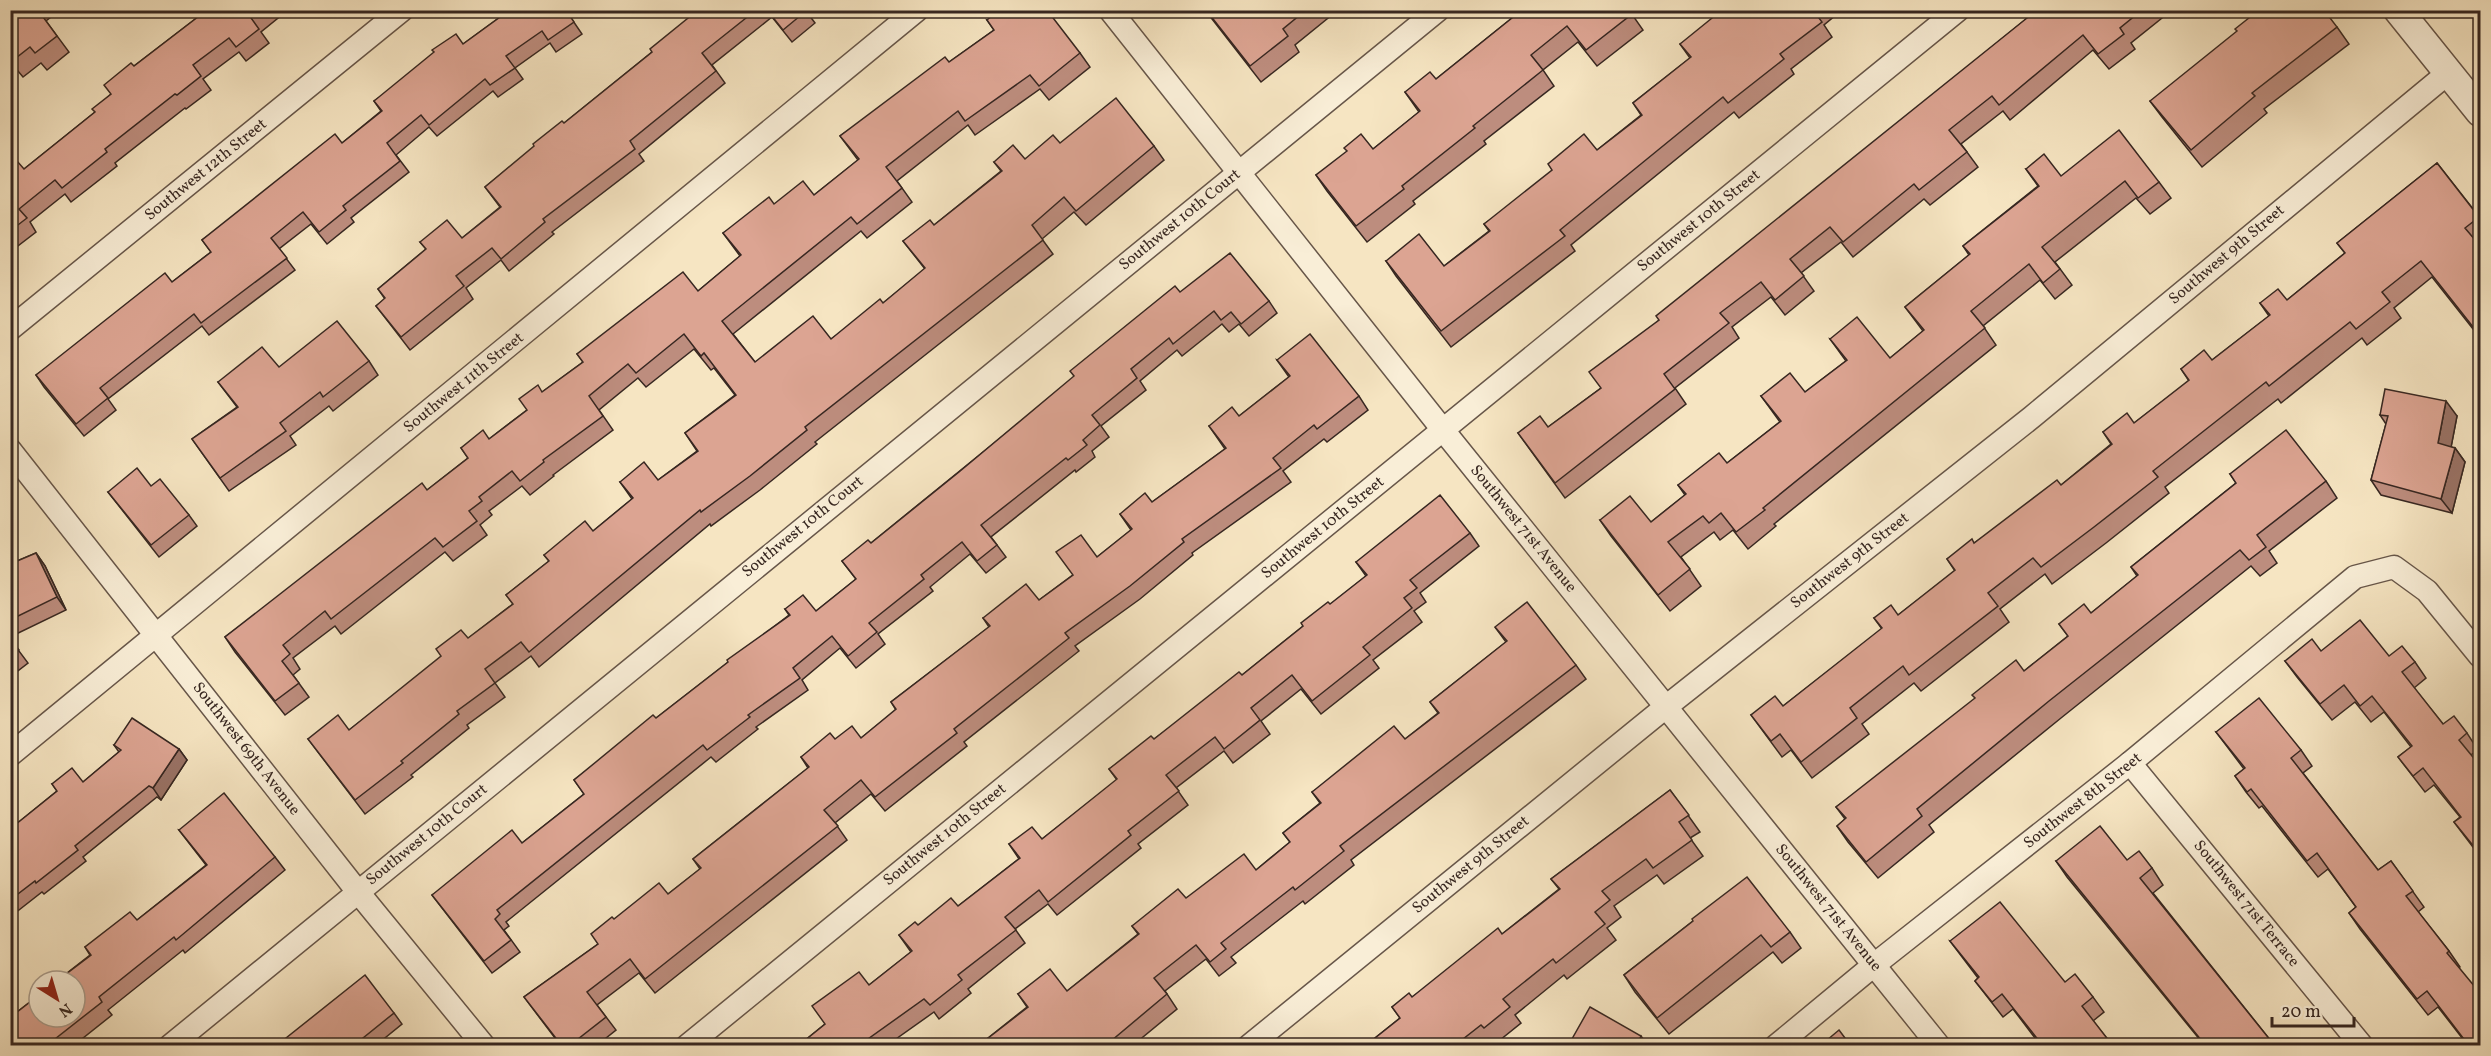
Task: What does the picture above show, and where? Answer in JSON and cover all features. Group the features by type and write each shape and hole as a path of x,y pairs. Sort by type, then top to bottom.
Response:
{"street":[{"name":"Southwest 12th Street","path":"10,329 402,10"},
{"name":"Southwest 11th Street","path":"10,755 158,636 917,10"},
{"name":"Southwest 71st Avenue","path":"1110,10 1443,430 1940,1046"},
{"name":"Southwest 10th Court","path":"170,1046 1438,10"},
{"name":"Southwest 10th Street","path":"687,1046 1958,10"},
{"path":"2398,10 2481,112"},
{"name":"Southwest 9th Street","path":"1249,1046 1667,706 2032,417 2448,73"},
{"name":"Southwest 69th Avenue","path":"10,450 358,892 484,1046"},
{"name":"Southwest 8th Street","path":"1776,1046 1874,965 2130,763 2355,577 2394,567 2427,591 2481,656"},
{"name":"Southwest 71st Terrace","path":"2130,763 2362,1046"}],"building":[{"path":"10,10 38,10 57,36 35,53 30,47 12,61 10,60"},
{"path":"207,10 261,10 251,18 259,29 236,47 229,38 193,65 201,76 105,149 107,152 62,188 55,180 19,209 27,218 10,231 10,167 17,161 24,169 95,112 92,109 111,94 104,85 131,63 134,66"},
{"path":"496,10 566,10 574,22 548,40 542,31 506,56 515,68 490,85 485,79 429,125 421,115 387,143 400,161 343,206 346,210 319,232 303,212 271,238 287,258 201,323 194,314 100,388 108,398 76,424 36,375 165,273 172,282 211,252 202,240 335,134 342,143 382,111 374,101 434,52 432,50 456,34 463,44 500,17"},
{"path":"698,10 756,10 702,53 716,71 630,141 635,149 543,219 545,222 501,259 492,248 456,276 464,286 401,337 376,306 385,298 378,289 426,249 420,242 447,220 462,238 501,207 485,187 534,146 533,144 562,121 564,123 652,52 650,49"},
{"path":"767,10 806,10 806,11 783,30"},
{"path":"998,10 1047,10 1080,53 1039,86 1030,75 965,121 958,111 886,167 902,188 857,224 851,217 722,321 755,362 813,316 831,339 880,299 883,303 925,268 903,241 930,220 934,225 1002,171 994,162 1013,145 1025,159 1053,135 1060,143 1116,98 1154,146 1076,211 1064,197 1032,225 1043,240 805,427 807,430 750,476 701,512 700,510 529,652 521,642 485,669 495,683 457,711 459,714 401,761 403,763 355,800 308,739 338,715 349,730 441,656 436,649 461,630 468,638 513,604 506,595 549,561 544,555 585,521 593,531 633,498 620,482 644,462 658,480 698,451 685,433 736,395 704,353 701,356 684,334 636,373 628,364 589,396 603,416 543,460 544,462 520,481 512,471 479,497 482,501 469,511 477,521 443,547 435,538 331,619 325,611 283,645 290,654 282,661 299,683 275,701 225,637 422,483 427,490 468,458 461,448 483,430 489,439 527,410 519,399 538,385 542,392 583,362 577,354 683,272 698,291 741,255 723,233 769,197 774,204 803,181 814,195 859,159 840,136 945,57 949,62 994,30 987,20"},
{"path":"1206,10 1306,10 1283,29 1288,36 1250,66"},
{"path":"1522,10 1629,10 1632,14 1586,50 1567,26 1531,55 1543,70 1402,186 1404,189 1356,226 1316,175 1347,151 1344,148 1361,134 1373,149 1420,111 1405,92 1430,72 1436,79"},
{"path":"1722,10 1813,10 1822,22 1780,54 1784,59 1728,103 1723,97 1560,230 1565,236 1441,331 1386,261 1419,234 1444,266 1490,231 1484,224 1552,170 1548,164 1584,134 1597,150 1642,115 1633,103 1691,57 1680,44"},
{"path":"2037,10 2142,10 2120,28 2124,34 2098,54 2083,35 1999,105 1992,96 1949,130 1967,152 1919,190 1914,184 1843,242 1830,227 1790,259 1804,276 1775,300 1761,282 1720,313 1729,323 1664,374 1675,389 1555,483 1518,433 1540,416 1548,427 1601,388 1589,372 1659,320 1656,316"},
{"path":"2259,10 2324,10 2337,27 2252,93 2255,96 2191,150 2150,101 2237,31 2235,29"},
{"path":"2119,130 2159,182 2138,198 2125,181 2042,247 2060,269 2043,283 2029,264 1971,311 1985,328 1736,532 1721,513 1709,523 1703,516 1668,542 1690,569 1658,595 1600,520 1630,496 1651,522 1686,494 1678,485 1719,453 1727,463 1781,421 1761,396 1790,373 1805,392 1847,360 1830,339 1857,317 1890,358 1924,330 1905,307 1970,254 1963,246 2039,186 2026,169 2044,154 2061,176"},
{"path":"2437,163 2479,217 2465,228 2481,247 2481,337 2421,261 2382,292 2390,302 2356,329 2350,322 2269,386 2266,382 2153,471 2158,477 2041,567 2033,558 1988,593 1998,606 1909,675 1903,666 1850,708 1857,718 1801,762 1780,734 1771,741 1751,715 1775,696 1783,706 1882,628 1874,618 1891,605 1898,615 1955,570 1947,559 1972,539 1974,543 2057,480 2061,485 2112,444 2103,432 2127,413 2134,423 2189,380 2181,369 2204,350 2212,360 2270,315 2260,303 2278,289 2287,300 2345,253 2337,243"},
{"path":"1230,253 1269,301 1241,324 1231,312 1221,320 1214,311 1173,344 1169,338 1131,369 1137,378 1092,415 1100,425 1083,440 1087,445 1068,460 1066,458 981,525 997,545 977,561 962,542 921,575 924,579 869,623 877,632 848,656 832,636 793,668 800,678 748,715 750,717 707,750 703,745 497,910 500,914 495,919 511,940 484,961 432,895 512,830 522,843 584,794 574,780 653,715 656,718 728,662 727,660 790,615 785,609 803,595 816,611 856,579 842,561 868,540 871,543 959,472 1074,376 1070,371 1175,286 1180,292"},
{"path":"337,321 369,361 323,397 320,392 280,423 286,431 220,478 192,439 238,407 218,382 262,347 279,367"},
{"path":"1310,334 1359,396 1317,429 1314,425 1273,458 1281,468 1182,539 1184,542 1130,586 1065,633 1069,638 954,729 957,733 875,797 861,780 824,810 838,826 645,979 630,959 587,992 606,1017 569,1046 562,1046 524,997 598,944 591,934 612,917 614,919 659,883 668,894 701,868 693,859 809,767 801,757 830,733 835,739 852,726 861,738 896,709 891,702 990,626 983,618 1026,584 1039,600 1073,575 1056,552 1081,535 1097,557 1132,529 1120,514 1145,493 1152,502 1226,448 1209,426 1232,407 1239,416 1290,376 1277,360"},
{"path":"2385,389 2446,401 2438,443 2455,448 2441,499 2371,480 2388,416 2380,415"},
{"path":"2286,430 2326,481 2257,535 2266,547 2249,560 2240,550 1917,809 1922,816 1866,862 1837,826 1846,818 1836,807 1975,698 1972,695 2016,660 2024,671 2068,636 2059,624 2084,604 2091,613 2138,575 2131,567 2236,483 2230,474"},
{"path":"137,468 151,486 160,479 189,515 151,545 108,492"},
{"path":"1440,495 1470,533 1410,580 1417,588 1404,598 1412,608 1363,647 1370,655 1312,701 1292,675 1251,708 1260,720 1224,749 1215,737 1166,775 1179,791 1128,831 1131,835 1048,902 1039,890 1005,917 1016,930 958,975 962,980 930,1005 924,999 858,1046 798,1046 825,1024 812,1006 859,972 869,985 912,951 899,935 915,922 918,925 951,898 958,906 1020,858 1009,844 1032,827 1042,839 1117,779 1109,769 1151,736 1154,739 1239,672 1242,675 1303,626 1301,623 1367,575 1356,562"},
{"path":"2481,520 2481,533 2474,525"},
{"path":"36,553 57,597 10,620 10,564"},
{"path":"1527,602 1576,665 1340,846 1344,851 1295,890 1293,887 1221,943 1226,949 1210,962 1196,945 1154,978 1167,994 1105,1046 1083,1046 1079,1040 1072,1046 978,1046 1028,1007 1018,994 1050,969 1067,991 1139,934 1132,926 1178,889 1186,898 1244,854 1256,870 1290,842 1283,833 1321,803 1312,792 1394,726 1405,739 1439,713 1430,702 1507,641 1495,627"},
{"path":"2360,620 2389,656 2402,646 2415,662 2402,672 2443,724 2454,716 2467,733 2459,740 2481,767 2481,863 2476,857 2480,854 2454,822 2461,817 2423,768 2413,776 2398,757 2412,746 2372,696 2360,706 2344,685 2320,704 2285,661 2312,639 2321,651"},
{"path":"10,639 19,650 10,657"},
{"path":"2259,698 2301,750 2291,758 2378,870 2391,861 2413,891 2406,896 2449,951 2447,953 2475,987 2481,983 2481,1046 2463,1046 2467,1043 2427,991 2417,999 2349,913 2356,907 2317,853 2307,861 2251,789 2247,792 2235,776 2245,768 2216,732"},
{"path":"132,718 179,749 153,788 149,786 75,846 78,850 10,900 10,829 57,791 52,784 72,768 83,782 121,750 114,745"},
{"path":"1670,790 1689,815 1679,822 1692,840 1653,868 1646,859 1602,891 1610,900 1595,912 1605,924 1556,963 1553,959 1503,999 1510,1007 1484,1028 1481,1025 1454,1046 1365,1046 1400,1018 1392,1007 1409,993 1412,997 1498,928 1502,934 1560,889 1551,879"},
{"path":"224,793 275,857 176,940 174,937 99,997 102,1002 87,1014 87,969 73,969 91,955 85,947 130,912 137,920 207,865 179,830"},
{"path":"2100,826 2127,860 2139,851 2152,868 2140,878 2275,1046 2206,1046 2056,861"},
{"path":"1747,877 1790,932 1771,947 1761,935 1657,1018 1624,975"},
{"path":"2000,902 2065,982 2075,974 2093,997 2082,1006 2113,1046 2043,1046 2002,994 1992,1002 1975,981 1979,977 1950,941"},
{"path":"365,975 394,1013 353,1046 276,1046"},
{"path":"27,1004 27,1029 68,1029 46,1046 10,1046 10,1010 17,1012"},
{"path":"1590,1007 1641,1036 1636,1046 1568,1046"},
{"path":"1839,1030 1851,1046 1820,1046"}]}
